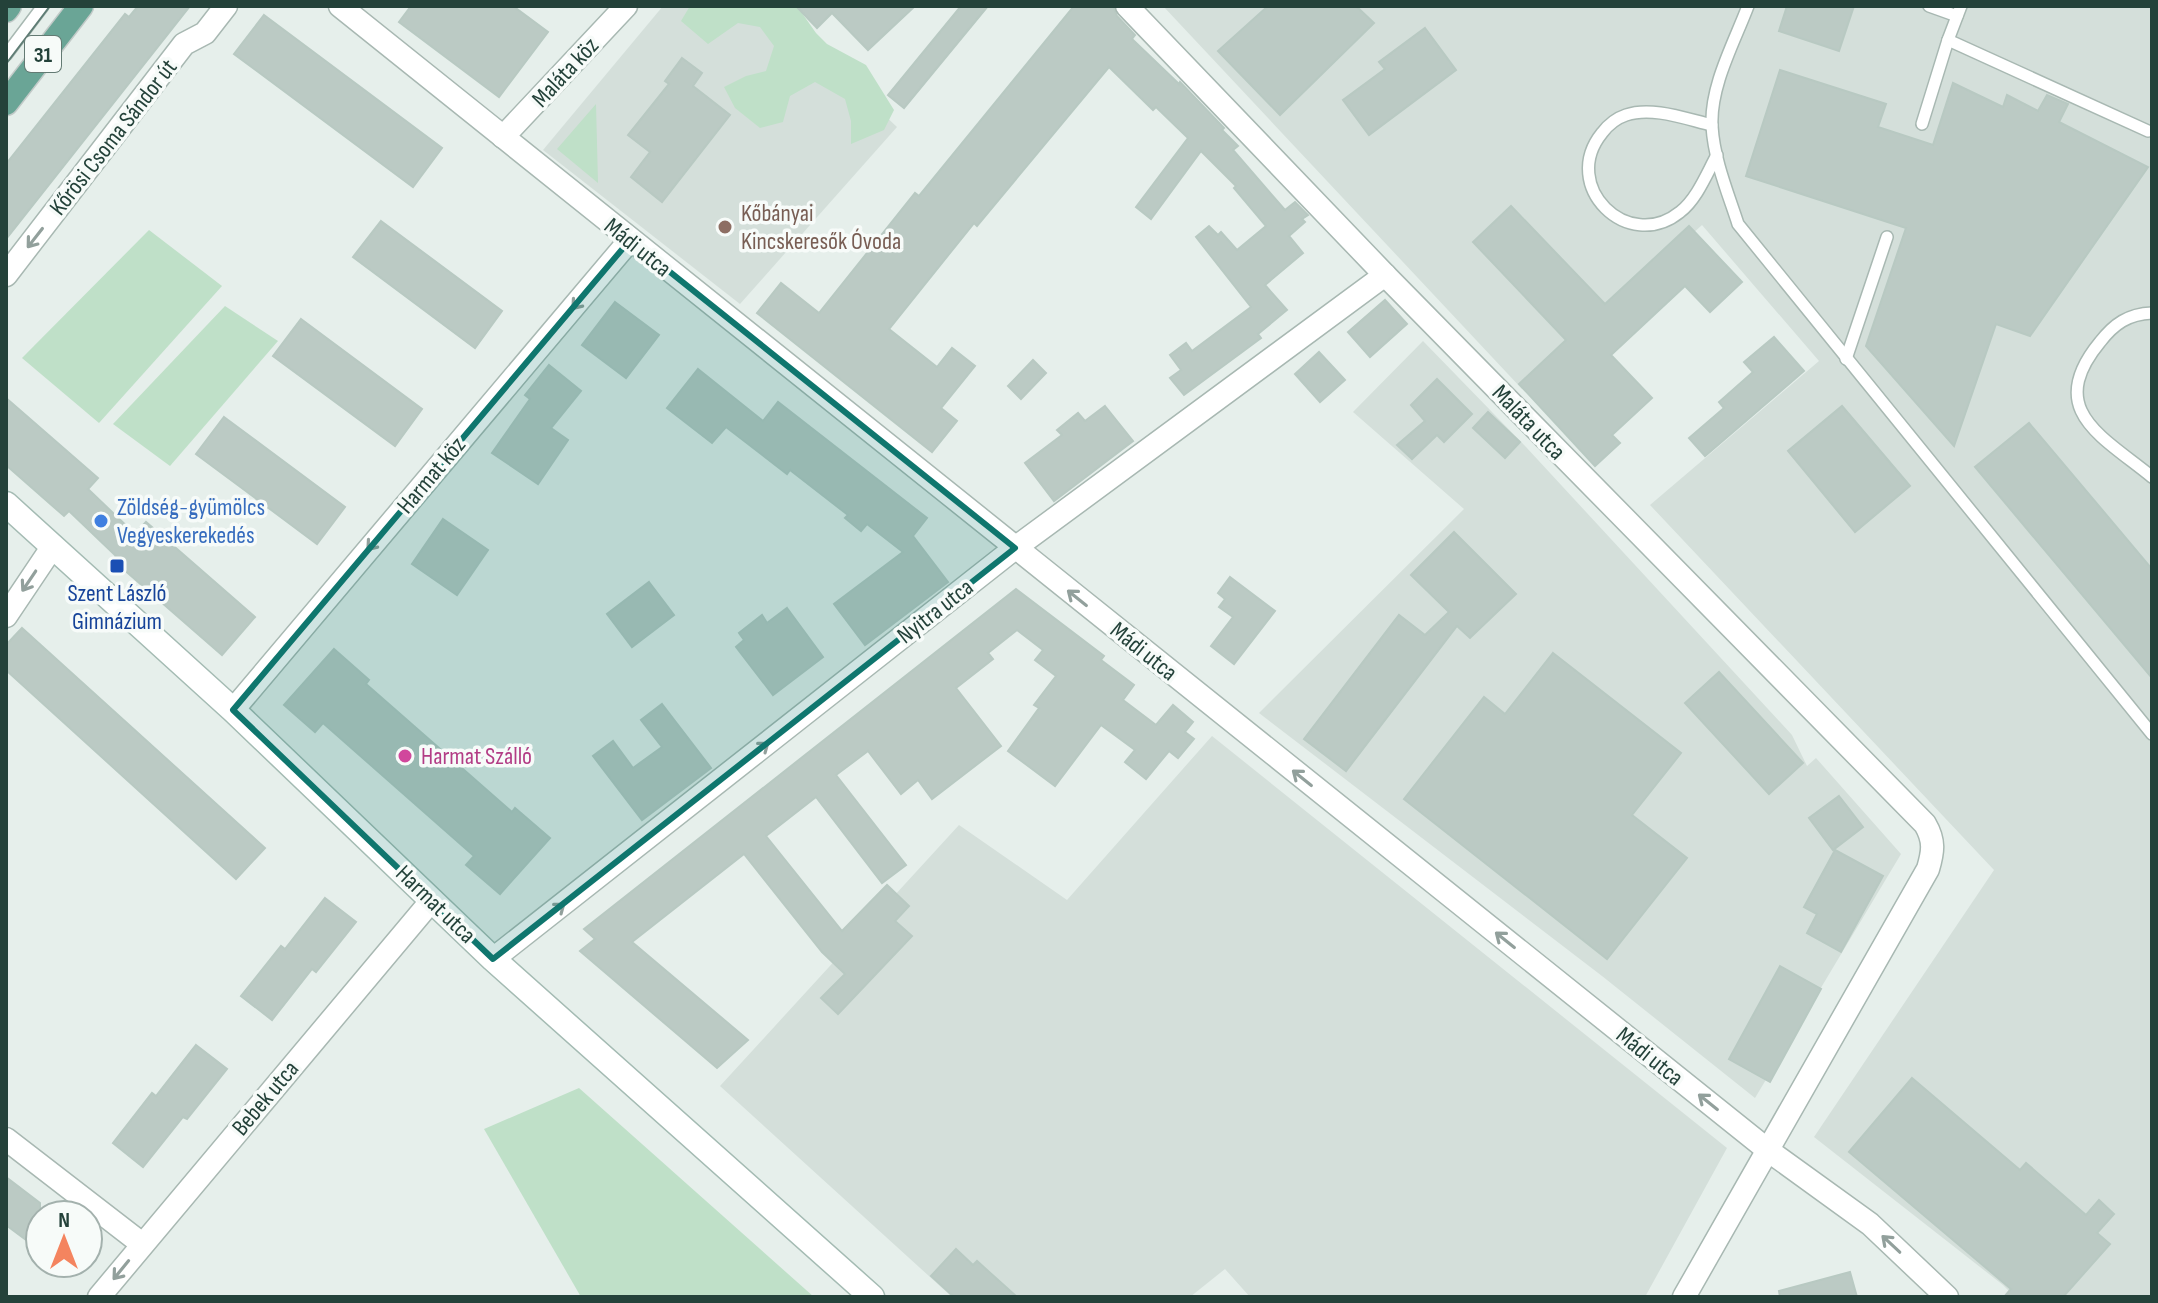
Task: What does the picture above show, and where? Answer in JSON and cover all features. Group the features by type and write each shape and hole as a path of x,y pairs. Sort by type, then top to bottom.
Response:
{"main road":[{"name":"31","path":"6,103 81,6"}],"street":[{"name":"Kőrösi Csoma Sándor út","path":"6,275 184,44 205,33 226,6"},
{"name":"Mádi utca","path":"340,6 1769,1151 1870,1224 1947,1297"},
{"name":"Maláta köz","path":"503,137 626,6"},
{"name":"Maláta utca","path":"1127,6 1385,275 1925,824 1931,835 1933,850 1928,869 1769,1151"},
{"name":"Harmat köz","path":"233,710 630,240"},
{"name":"Nyitra utca","path":"493,959 1015,548 1385,275"},
{"name":"Harmat utca","path":"6,504 233,710 493,959 872,1297"},
{"path":"6,616 53,546"},
{"name":"Bebek utca","path":"99,1297 432,900"},
{"path":"6,1139 142,1244"},
{"path":"1684,1297 1769,1151"}],"lane":[{"path":"6,55 43,6"},
{"path":"1748,6 1717,89 1712,125 1717,155 1738,224 2152,734"},
{"path":"1922,124 1959,11 1929,6"},
{"path":"1948,40 2148,131"},
{"path":"1712,125 1649,112 1627,115 1607,125 1594,143 1588,164 1590,186 1601,205 1619,219 1640,225 1662,223 1681,212 1717,155"},
{"path":"1846,359 1887,237"},
{"path":"2152,313 2138,313 2120,320 2108,332 2077,376 2075,392 2079,410 2090,426 2152,477"}],"highlighted area":[{"path":"630,240 1015,548 493,959 233,710"}],"shaded area":[{"name":"Kőbányai Kincskeresők Óvoda","path":"663,6 769,6 897,127 740,304 543,150"},
{"path":"1163,6 2152,6 2152,1297 2015,1297 1814,1137 1994,870 1650,505 1819,361 1702,225 1522,389"},
{"path":"1423,341 1526,447 1792,735 1807,766 1816,758 1901,854 1755,1098 1602,976 1259,713 1464,509 1353,412"},
{"path":"1212,736 1727,1148 1645,1297 1250,1297 1225,1269 1190,1297 952,1297 720,1086 959,825 1067,900"}],"green space":[{"path":"690,6 797,6 827,44 866,65 894,110 884,130 851,144 851,121 845,99 815,82 790,96 783,122 760,128 735,108 724,87 746,76 766,71 774,46 760,27 738,23 708,44 681,21"},
{"path":"596,104 598,183 557,149"},
{"path":"149,230 222,286 99,423 22,358"},
{"path":"225,306 278,341 170,466 113,424"},
{"path":"579,1088 814,1297 581,1297 484,1129"}],"building":[{"path":"138,6 190,6 6,239 6,164 125,14 129,17"},
{"path":"411,6 513,6 548,32 499,97 399,22"},
{"path":"796,6 915,6 868,50 832,13 817,28"},
{"path":"961,6 988,6 904,108 888,95"},
{"path":"1074,6 1113,6 1117,16 1135,35 1132,39 1180,82 1224,128 1222,130 1238,146 1233,150 1285,210 1295,202 1308,215 1302,219 1305,222 1289,236 1303,253 1265,285 1287,310 1258,334 1261,338 1184,395 1170,378 1181,370 1170,355 1186,343 1192,351 1251,307 1196,237 1209,226 1218,235 1221,232 1237,250 1266,226 1234,188 1236,186 1201,151 1151,219 1136,207 1188,138 1156,107 1153,110 1109,67 977,226 974,223 889,329 937,367 952,348 975,366 941,408 957,421 932,452 757,313 781,283 819,313 915,193 919,196"},
{"path":"1268,6 1356,6 1374,23 1280,115 1218,51"},
{"path":"1787,6 1854,6 1839,51 1779,31"},
{"path":"264,15 442,148 413,187 234,54"},
{"path":"1425,28 1456,70 1369,135 1343,100 1385,69 1379,62"},
{"path":"682,58 702,73 693,86 730,115 662,202 631,177 650,152 628,135 669,84 665,81"},
{"path":"1780,70 1886,104 1878,127 1933,145 1953,83 2003,107 2007,95 2038,111 2047,95 2068,104 2059,122 2148,167 2030,336 1996,324 1954,446 1866,346 1906,228 1746,176"},
{"path":"1511,206 1605,304 1689,226 1742,282 1710,312 1685,286 1611,355 1652,398 1612,435 1620,443 1595,466 1519,384 1566,340 1473,242"},
{"path":"381,221 502,311 475,348 353,257"},
{"path":"1385,300 1407,324 1370,357 1348,332"},
{"path":"615,302 659,335 626,378 582,345"},
{"path":"301,319 422,409 395,446 273,356"},
{"path":"1774,337 1804,371 1705,456 1689,438 1724,408 1719,402 1753,372 1744,362"},
{"path":"1319,352 1345,380 1320,402 1295,374"},
{"path":"1033,360 1046,373 1021,399 1008,386"},
{"path":"549,365 581,391 551,428 568,440 538,484 492,453 530,399 525,395"},
{"path":"698,369 763,421 778,402 927,518 913,536 948,582 865,645 834,604 903,552 867,524 861,531 845,518 848,515 790,470 787,474 726,427 712,443 667,408"},
{"path":"1437,379 1472,414 1444,442 1437,435 1412,459 1397,445 1425,421 1411,405"},
{"path":"6,398 98,478 88,489 135,534 146,522 255,617 222,655 113,560 116,556 69,511 64,516 6,465"},
{"path":"1105,406 1133,441 1054,501 1025,463 1062,435 1057,430 1078,413 1085,421"},
{"path":"1842,406 1910,486 1855,532 1788,451"},
{"path":"1488,412 1520,442 1505,458 1473,428"},
{"path":"224,417 345,507 317,544 196,454"},
{"path":"2029,423 2152,569 2152,678 1975,467"},
{"path":"443,519 488,550 457,595 412,564"},
{"path":"1454,532 1516,594 1470,638 1457,626 1346,771 1304,739 1399,615 1425,635 1449,612 1411,575"},
{"path":"1230,577 1275,611 1234,664 1211,646 1233,617 1219,607 1225,599 1218,593"},
{"path":"649,582 674,615 632,647 607,614"},
{"path":"1016,589 1104,656 1101,660 1134,685 1123,700 1156,725 1173,705 1193,722 1185,732 1194,739 1178,758 1169,751 1146,779 1125,762 1135,750 1101,725 1055,786 1008,751 1039,708 1034,705 1056,676 1035,660 1043,650 1017,630 988,653 993,659 956,688 1001,746 932,799 918,780 901,794 868,751 836,775 906,865 882,883 816,797 766,836 842,931 887,885 909,906 895,921 912,936 838,1014 821,998 845,974 822,952 744,854 632,942 748,1040 717,1068 580,951 595,939 584,929"},
{"path":"787,608 823,657 773,695 736,647 744,640 739,633 762,615 767,623"},
{"path":"22,628 265,848 236,879 6,670 6,645"},
{"name":"Harmat Szálló","path":"334,649 369,680 366,684 512,812 515,808 550,838 500,894 466,865 474,856 323,723 315,732 284,705"},
{"path":"1553,653 1681,753 1632,815 1687,858 1607,959 1404,799 1484,697 1505,714"},
{"path":"1719,672 1803,763 1769,794 1685,703"},
{"path":"662,704 711,768 642,820 593,756 613,741 633,768 662,747 641,720"},
{"path":"1839,796 1863,827 1833,850 1809,818"},
{"path":"1835,850 1883,876 1841,952 1807,933 1817,914 1804,907"},
{"path":"325,898 356,922 316,972 312,969 272,1020 241,996 281,946 285,949"},
{"path":"1780,966 1821,989 1770,1082 1729,1059"},
{"path":"196,1045 227,1069 143,1167 113,1143 152,1093 156,1096"},
{"path":"1912,1078 2020,1170 2026,1163 2086,1215 2099,1200 2114,1214 2097,1233 2110,1244 2063,1297 2004,1297 2011,1289 1849,1152"},
{"path":"6,1177 35,1199 24,1199 24,1238 6,1225"},
{"path":"956,1249 973,1265 977,1261 1017,1297 954,1297 931,1276"},
{"path":"1850,1272 1857,1297 1780,1297 1779,1291"}],"tram line":[{"path":"6,64 50,6"}],"place":[{"name":"Kőbányai Kincskeresők Óvoda","path":"725,227"},
{"name":"Zöldség-gyümölcs Vegyeskerekedés","path":"101,521"},
{"name":"Szent László Gimnázium","path":"117,566"},
{"name":"Harmat Szálló","path":"405,756"}]}
